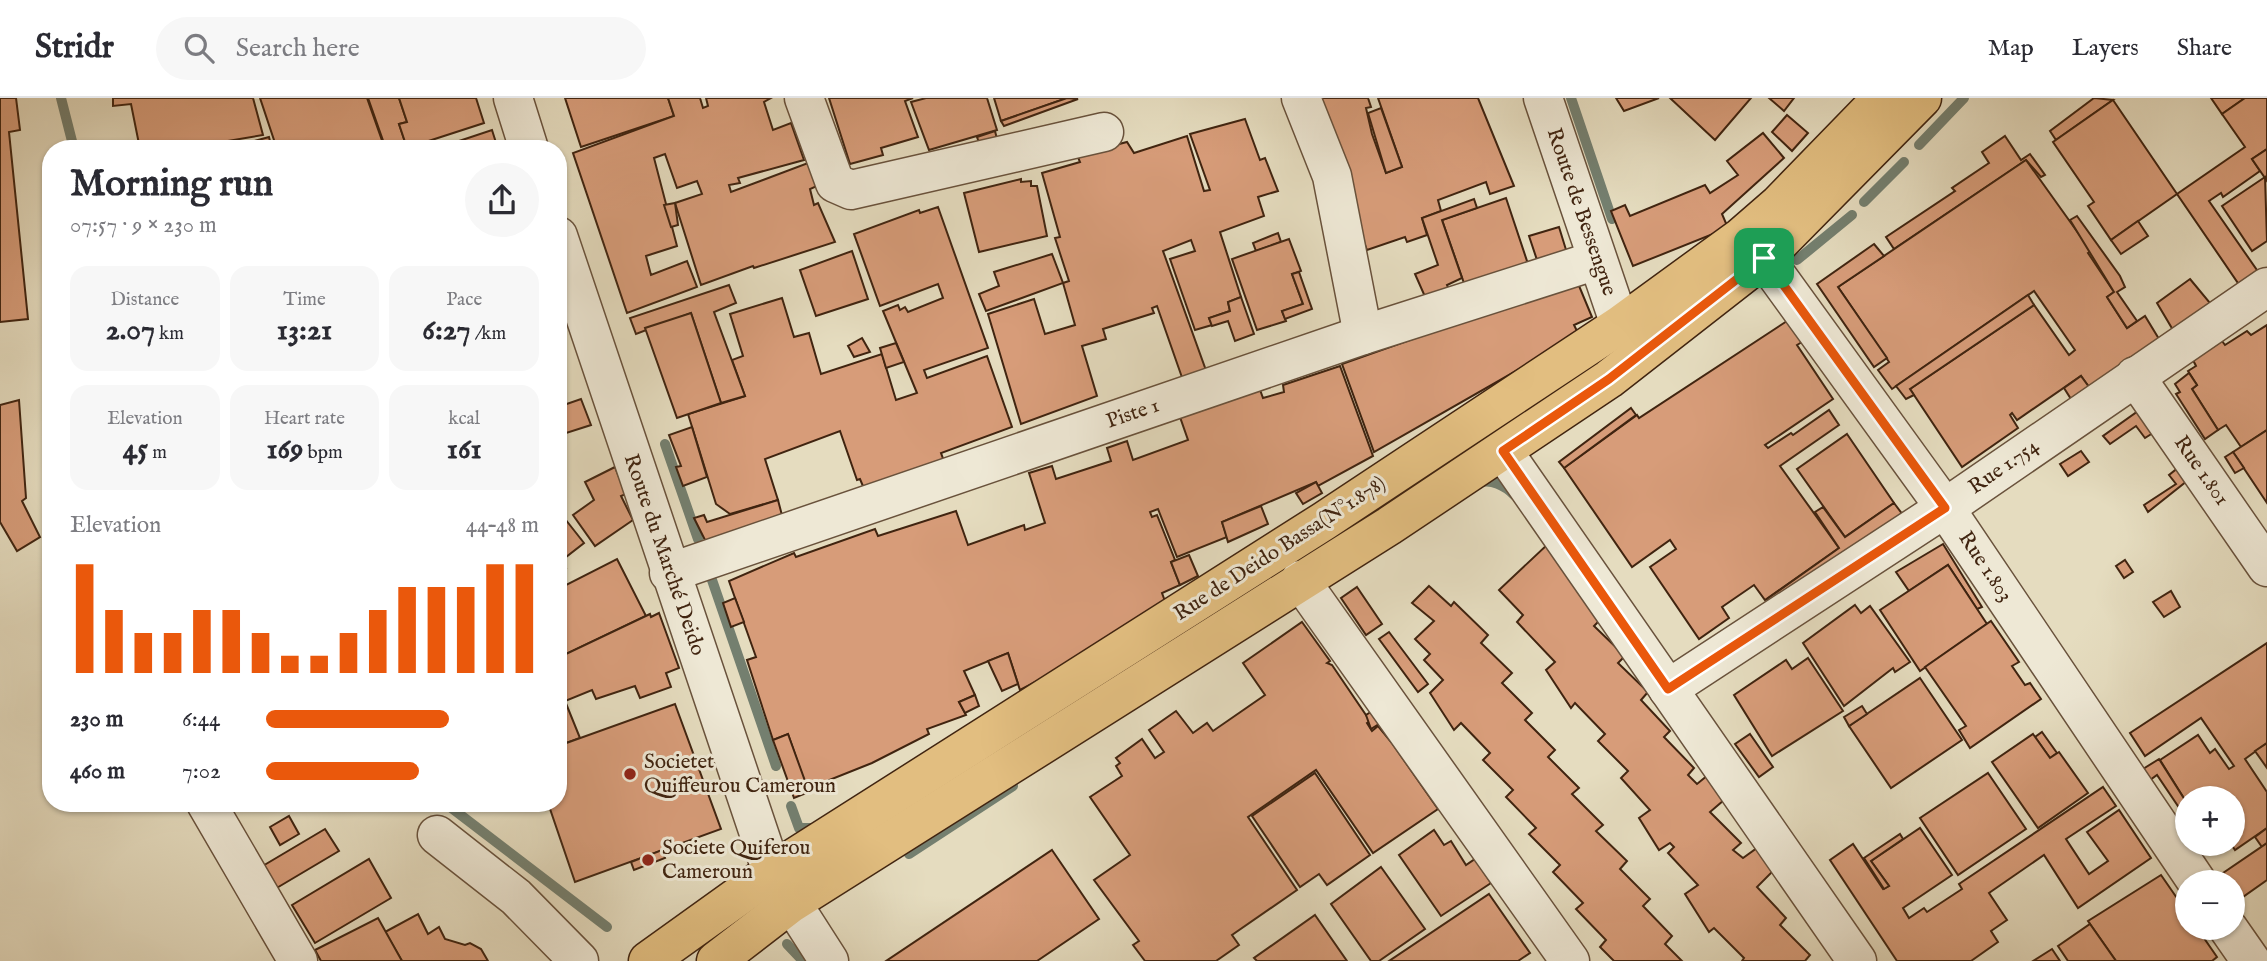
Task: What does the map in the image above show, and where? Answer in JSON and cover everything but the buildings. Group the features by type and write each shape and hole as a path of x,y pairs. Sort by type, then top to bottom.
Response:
{"main road":[{"name":"Rue de Deido Bassa(N°1.878)","path":"716,961 781,888 1324,521 1620,326 1741,237 1779,204 1882,98"},
{"name":"Rue de Deido Bassa(N°1.878)","path":"660,958 1300,580 1503,451 1609,379 1764,258 1922,98"}],"street":[{"path":"513,98 526,140"},
{"path":"804,98 835,183 851,190 1104,132"},
{"path":"1301,98 1332,176 1363,335"},
{"name":"Route de Bessengue","path":"1543,98 1620,326"},
{"name":"Rue 1.803","path":"1764,258 1945,508 2189,870"},
{"name":"Piste 1","path":"669,573 1363,335 1597,260"},
{"name":"Route du Marché Deido","path":"567,263 669,573 781,888 829,961"},
{"name":"Rue 1.754","path":"1668,689 1945,508 2267,287"},
{"name":"Rue 1.801","path":"2134,376 2267,566"},
{"path":"1503,451 1857,961"},
{"path":"1300,580 1566,959"},
{"path":"211,812 298,961"},
{"path":"437,835 516,897 579,961"},
{"path":"2236,940 2251,961"}],"waterway":[{"path":"61,98 72,140"},
{"path":"1571,98 1612,219"},
{"path":"1919,145 1964,98"},
{"path":"1864,202 1904,162"},
{"path":"1797,260 1852,215"},
{"path":"665,444 698,539"},
{"path":"1479,483 1498,484 1514,495"},
{"path":"712,580 776,766"},
{"path":"909,854 1013,786"},
{"path":"791,806 799,828 813,828"},
{"path":"457,812 607,927"},
{"path":"787,944 803,961"}],"place":[{"name":"Societet Quiffeurou Cameroun","path":"630,774"},
{"name":"Societe Quiferou Cameroun","path":"648,860"}],"route":[{"path":"1764,258 1945,508 1668,689 1503,451 1609,379 1764,258"}]}
